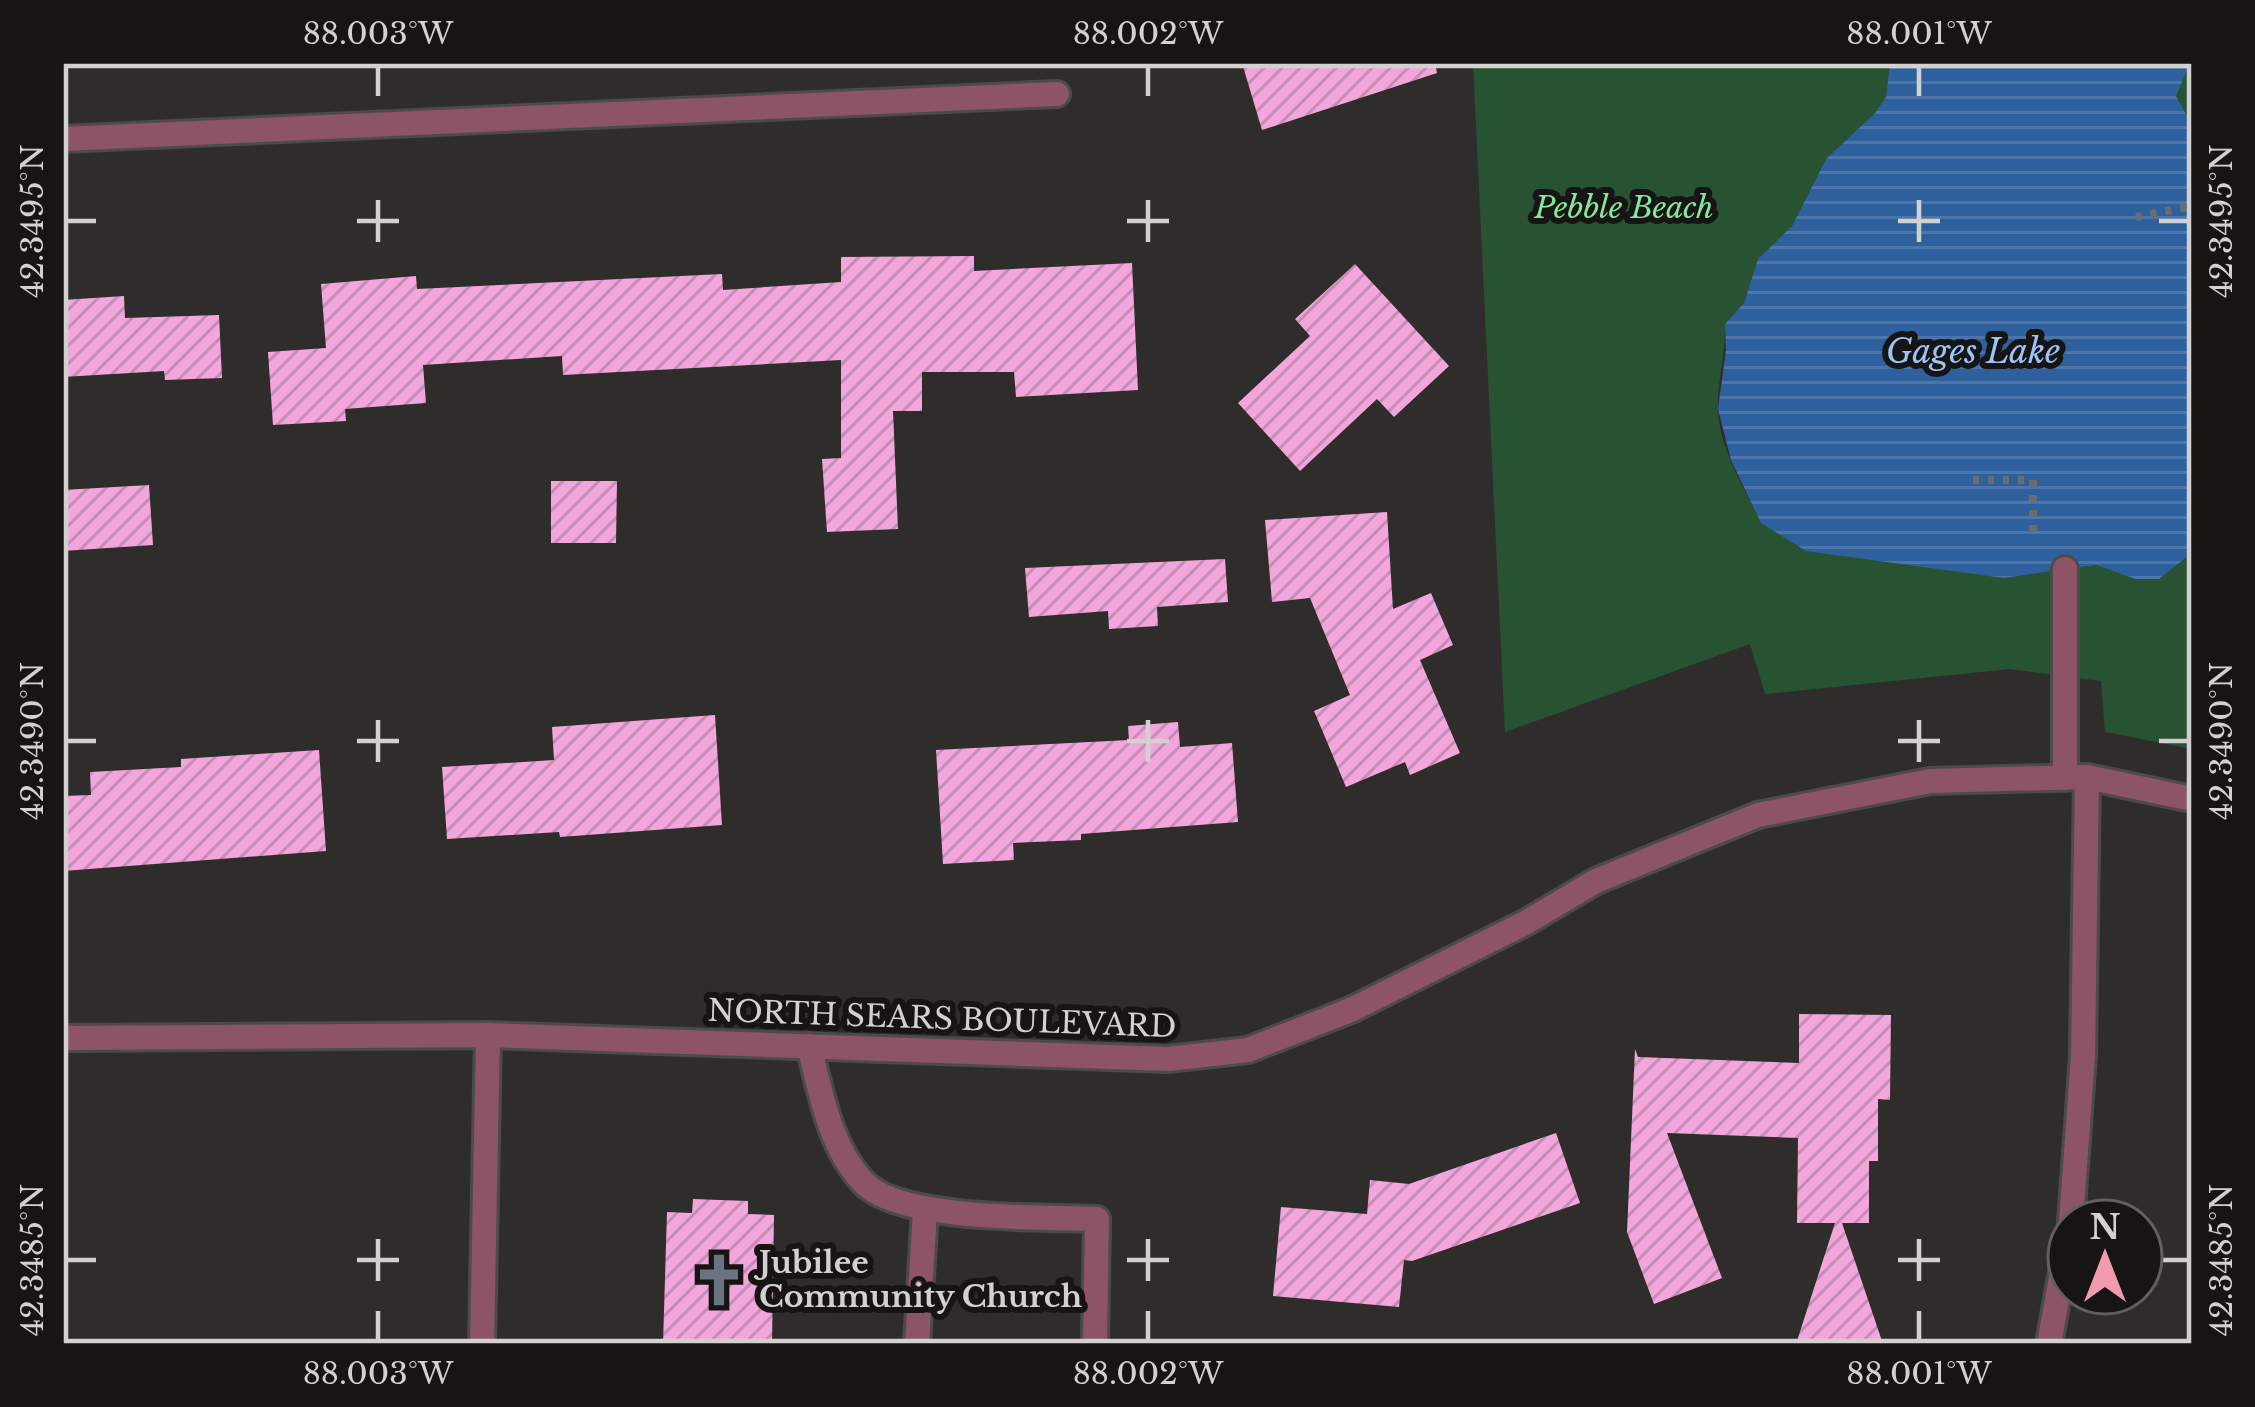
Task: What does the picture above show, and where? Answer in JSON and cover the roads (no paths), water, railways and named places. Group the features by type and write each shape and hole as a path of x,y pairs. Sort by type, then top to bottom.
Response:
{"street":[{"path":"63,139 1057,94"},
{"path":"2065,569 2083,1056 2073,1197"},
{"name":"NORTH SEARS BOULEVARD","path":"63,1038 488,1035 1168,1060 1248,1050 1353,1009 1525,923 1596,881 1758,815 1930,781 2076,778 2192,799"},
{"path":"482,1344 488,1035"},
{"path":"809,1046 830,1129 865,1185 925,1211 1097,1220 1094,1344"},
{"path":"917,1344 925,1211"}],"water":[{"name":"Gages Lake","path":"1890,63 2190,63 2176,96 2192,125 2192,553 2159,579 2135,579 2096,565 2004,578 1806,551 1761,523 1731,460 1718,409 1725,324 1744,303 1758,259 1792,226 1826,159 1886,97"}],"place":[{"name":"Jubilee Community Church","path":"719,1280"}],"park label":[{"name":"Pebble Beach","path":"1624,208"}]}
